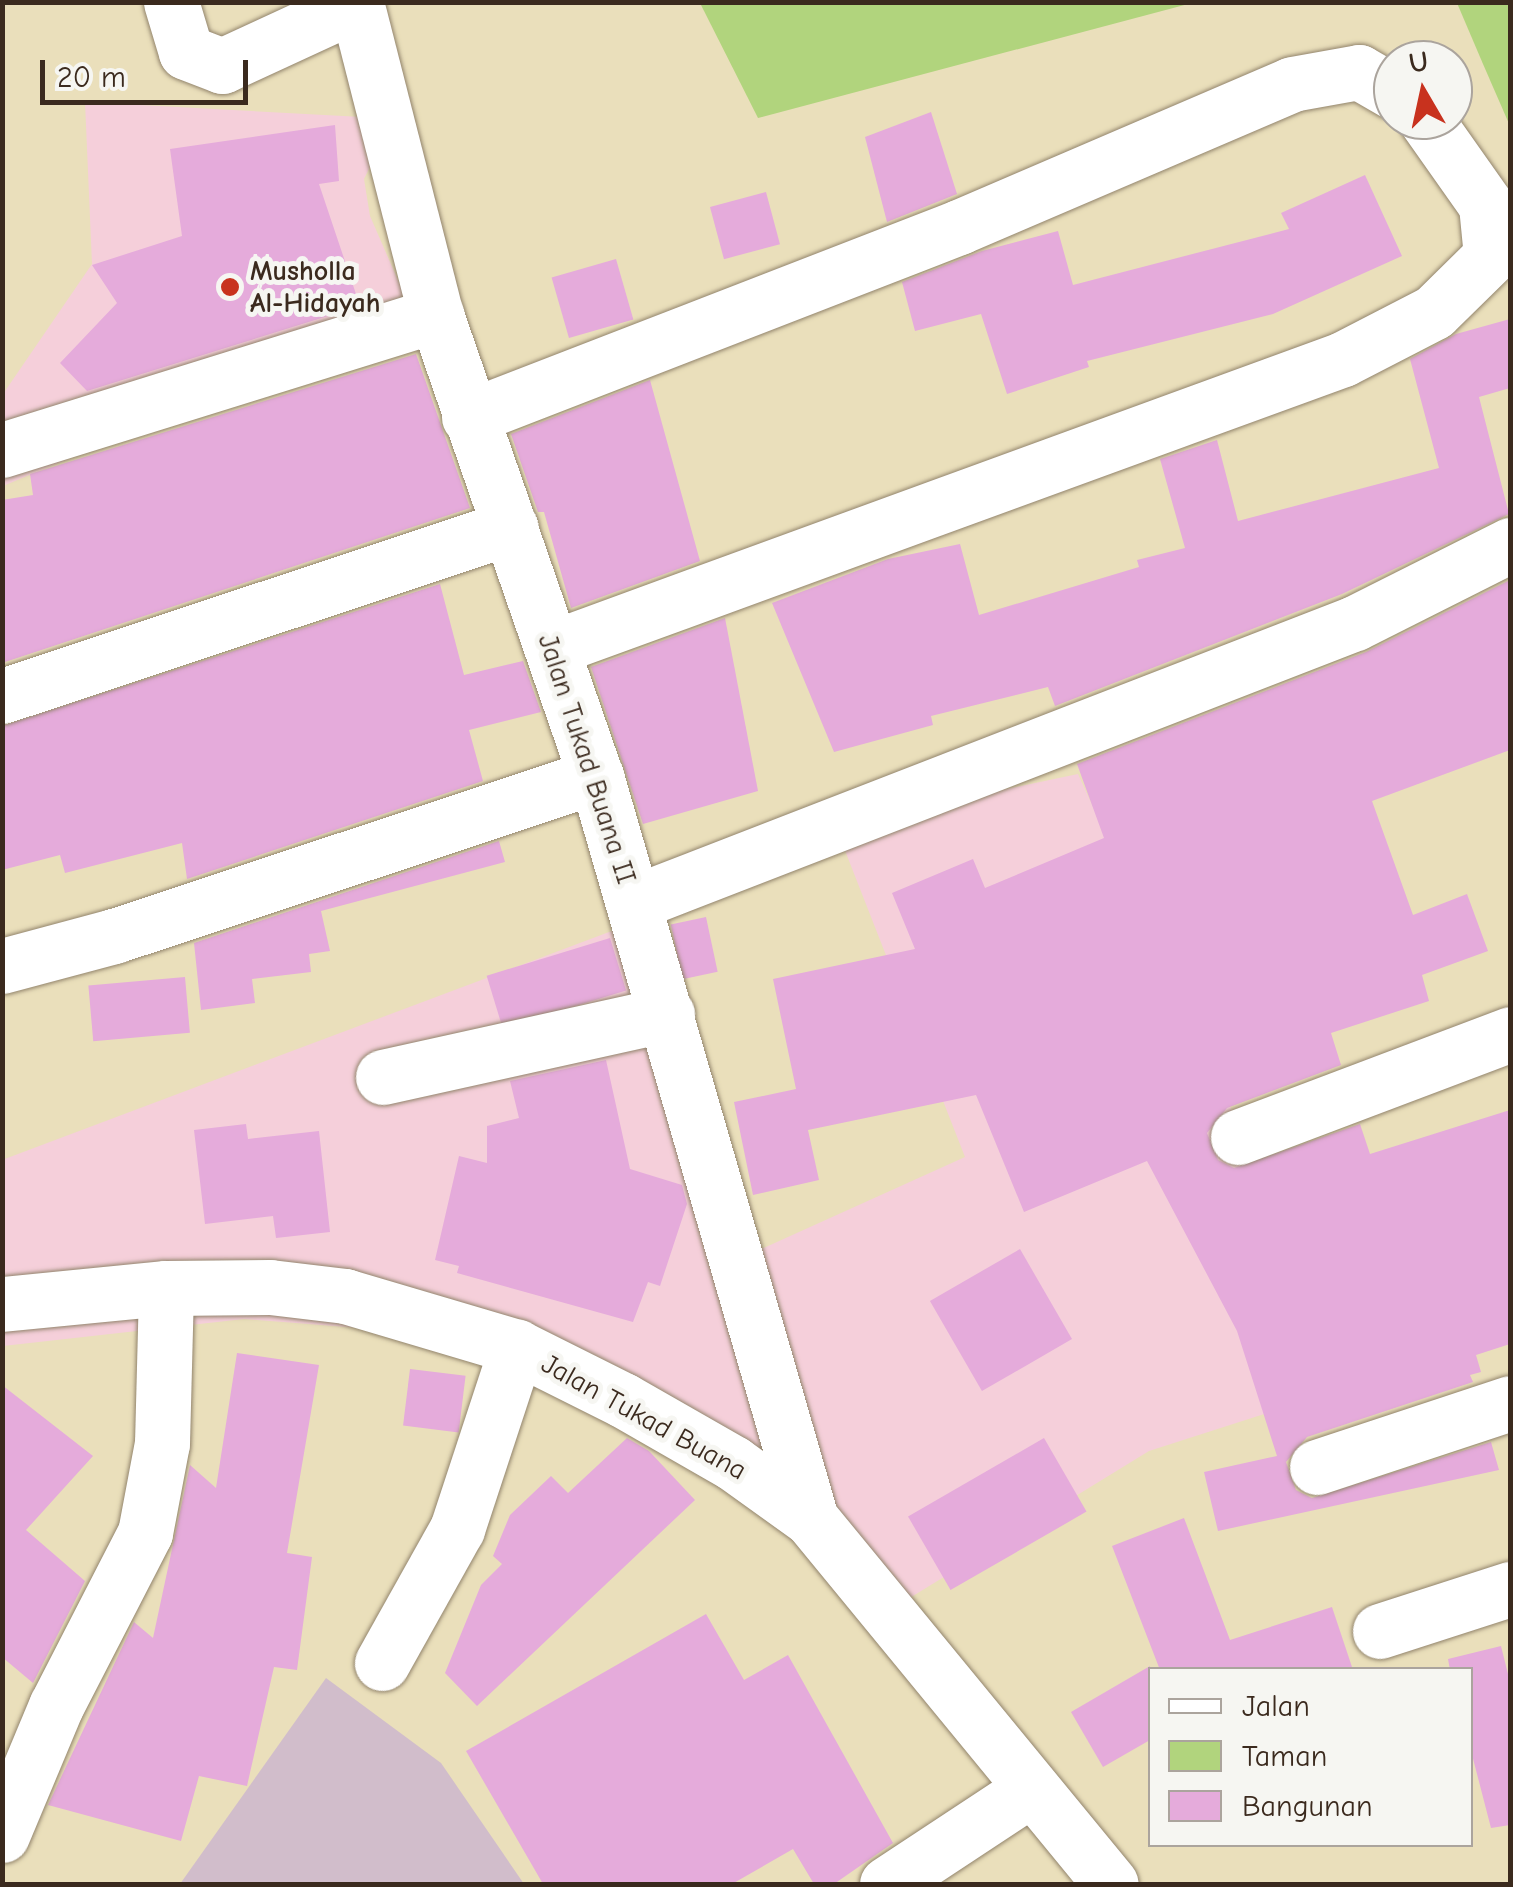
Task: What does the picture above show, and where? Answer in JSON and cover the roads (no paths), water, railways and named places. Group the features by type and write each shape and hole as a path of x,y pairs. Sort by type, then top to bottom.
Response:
{"street":[{"path":"171,2 186,52 222,66 356,3"},
{"name":"Jalan Tukad Buana II","path":"356,3 436,315 468,417 511,527 596,776 812,1519"},
{"path":"468,417 960,227 1292,84 1359,72 1373,80"},
{"path":"552,648 1344,359 1434,312 1491,256 1486,205 1440,140"},
{"path":"2,450 436,315"},
{"path":"2,696 511,527"},
{"path":"633,902 1355,622 1510,545"},
{"path":"2,966 114,936 596,776"},
{"path":"383,1076 667,1014"},
{"path":"1238,1137 1510,1034"},
{"name":"Jalan Tukad Buana","path":"2,1304 166,1288 270,1287 345,1296 517,1347 734,1463 812,1519 1111,1884"},
{"path":"2,1835 56,1706 145,1534 162,1443 166,1288"},
{"path":"382,1662 457,1529 517,1347"},
{"path":"1317,1467 1510,1402"},
{"path":"1380,1631 1510,1589"},
{"path":"887,1884 1030,1789"}],"place":[{"name":"Musholla Al-Hidayah","path":"230,287"}]}
